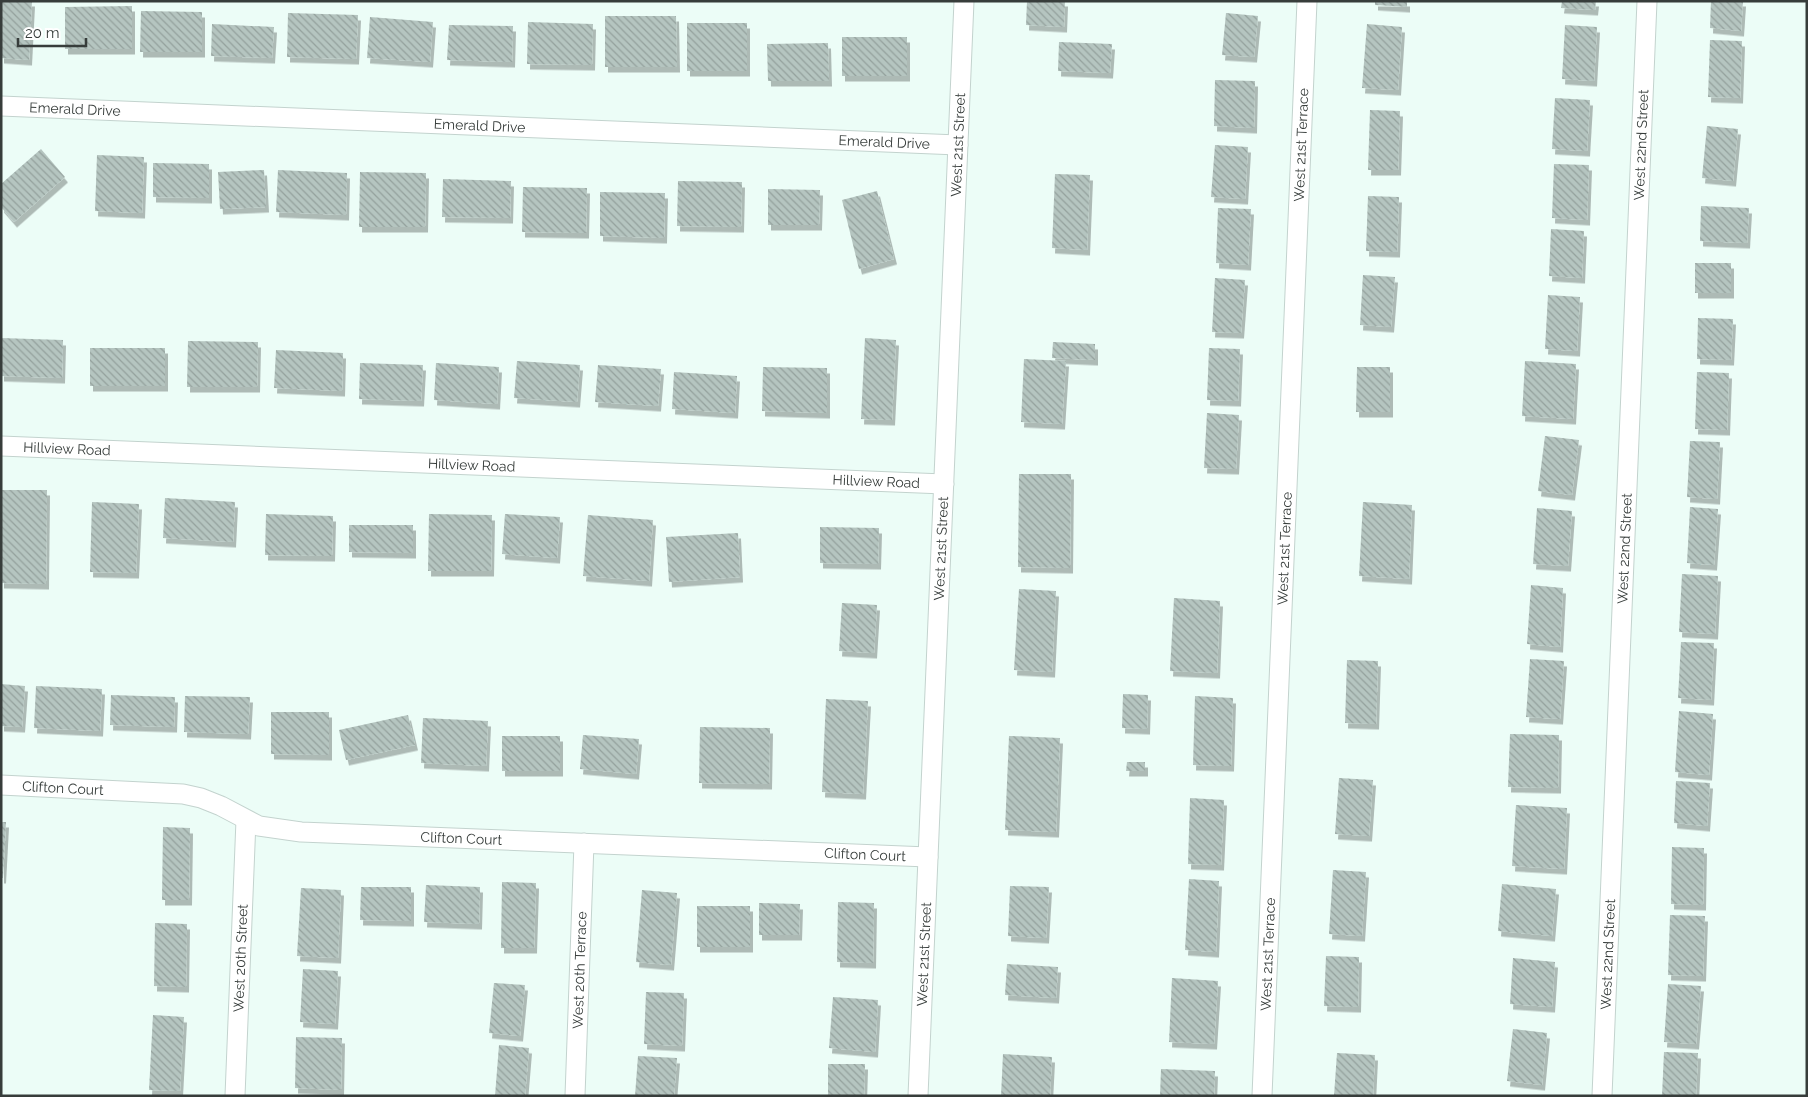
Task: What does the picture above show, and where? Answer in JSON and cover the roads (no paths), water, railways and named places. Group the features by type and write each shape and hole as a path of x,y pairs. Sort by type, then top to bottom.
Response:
{"street":[{"name":"West 21st Street","path":"918,1096 964,1"},
{"name":"West 21st Terrace","path":"1262,1096 1307,1"},
{"name":"West 22nd Street","path":"1602,1096 1647,1"},
{"name":"Emerald Drive","path":"1,106 958,145"},
{"name":"Hillview Road","path":"1,446 944,484"},
{"name":"Clifton Court","path":"1,785 183,794 201,798 221,806 260,826 301,832 928,857"},
{"name":"West 20th Street","path":"235,1096 246,820"},
{"name":"West 20th Terrace","path":"575,1096 584,843"}]}
